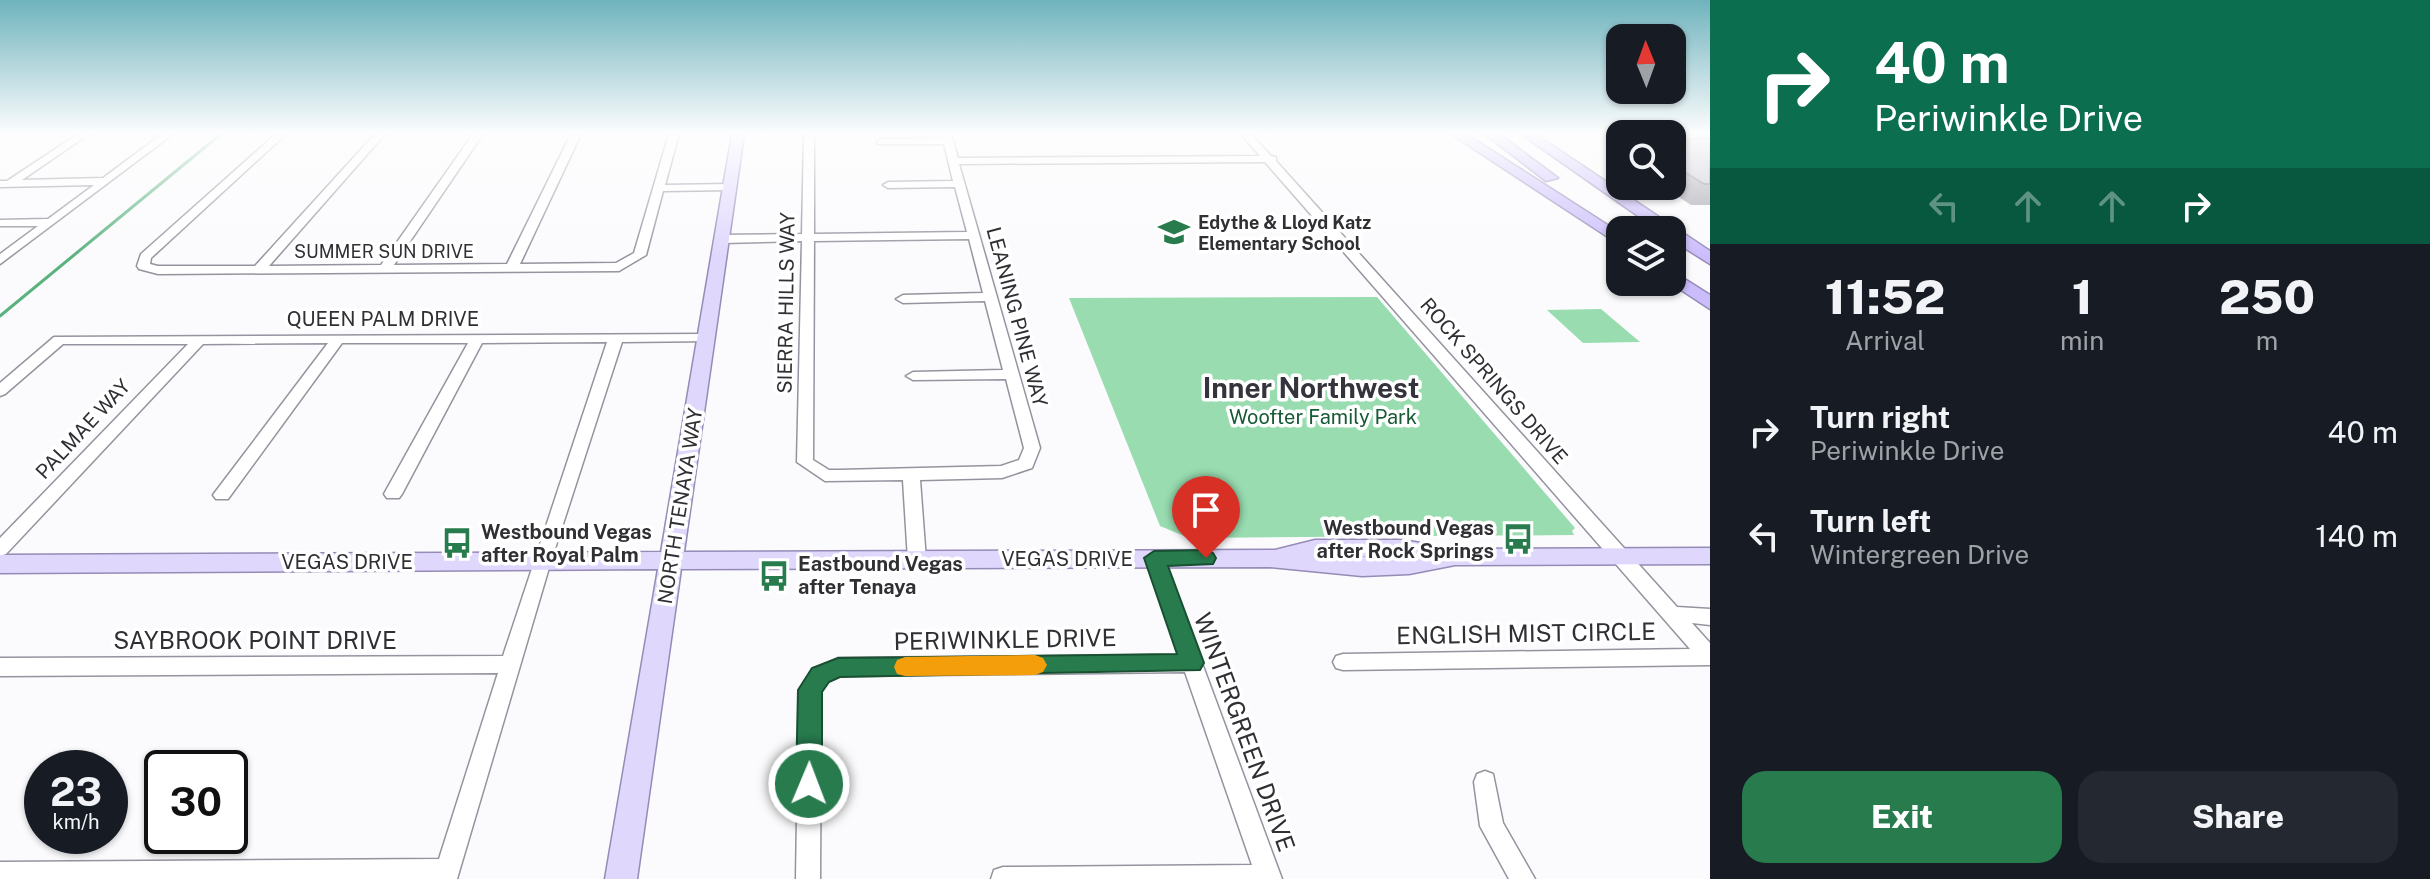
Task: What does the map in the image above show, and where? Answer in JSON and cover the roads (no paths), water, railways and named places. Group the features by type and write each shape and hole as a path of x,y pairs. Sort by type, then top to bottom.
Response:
{"highway":[{"path":"1520,175 1606,231"},
{"path":"1547,175 1606,218"},
{"path":"1588,175 1648,216"},
{"path":"1605,175 1619,186 1637,208"},
{"path":"1686,242 1710,259"},
{"path":"1686,276 1710,294"},
{"path":"1686,286 1710,304"}],"main road":[{"name":"NORTH TENAYA WAY","path":"621,879 732,175"},
{"name":"VEGAS DRIVE","path":"0,564 1270,558 1325,567 1416,567 1455,557 1710,556"}],"street":[{"path":"0,260 113,175"},
{"name":"SUMMER SUN DRIVE","path":"236,175 145,257 143,266 158,270 607,269 627,265 640,255 658,188"},
{"path":"258,270 343,175"},
{"path":"384,270 450,175"},
{"path":"511,269 556,175"},
{"path":"662,175 658,188 730,187"},
{"name":"SIERRA HILLS WAY","path":"808,175 803,452 813,470 839,476 911,475"},
{"name":"LEANING PINE WAY","path":"911,475 1002,472 1026,464 1032,448 957,175"},
{"name":"ROCK SPRINGS DRIVE","path":"1286,175 1710,657"},
{"path":"5,184 105,181"},
{"path":"888,185 959,184"},
{"path":"0,223 51,222"},
{"path":"722,239 975,235"},
{"path":"903,299 991,297"},
{"path":"0,874 446,875 542,561 616,338"},
{"name":"QUEEN PALM DRIVE","path":"0,391 59,340 707,338"},
{"path":"222,495 338,339"},
{"path":"393,494 477,339"},
{"name":"PALMAE WAY","path":"0,549 199,340"},
{"path":"913,376 1012,374"},
{"path":"911,475 917,560"},
{"name":"WINTERGREEN DRIVE","path":"1154,558 1270,878"},
{"path":"1672,614 1710,617"},
{"name":"ENGLISH MIST CIRCLE","path":"1343,662 1710,657"},
{"name":"PERIWINKLE DRIVE","path":"808,879 810,690 820,675 838,667 1192,663"},
{"name":"SAYBROOK POINT DRIVE","path":"0,667 511,664"},
{"path":"1485,782 1492,826 1523,879"},
{"path":"1003,879 1270,878"}],"waterway":[{"path":"0,316 171,175"}],"place":[{"name":"Edythe & Lloyd Katz Elementary School","path":"1174,232"},
{"name":"Westbound Vegas after Rock Springs","path":"1518,539"},
{"name":"Westbound Vegas after Royal Palm","path":"457,543"},
{"name":"Eastbound Vegas after Tenaya","path":"774,576"}],"district":[{"name":"Inner Northwest","path":"1311,387"}],"park label":[{"name":"Woofter Family Park","path":"1323,417"}]}
